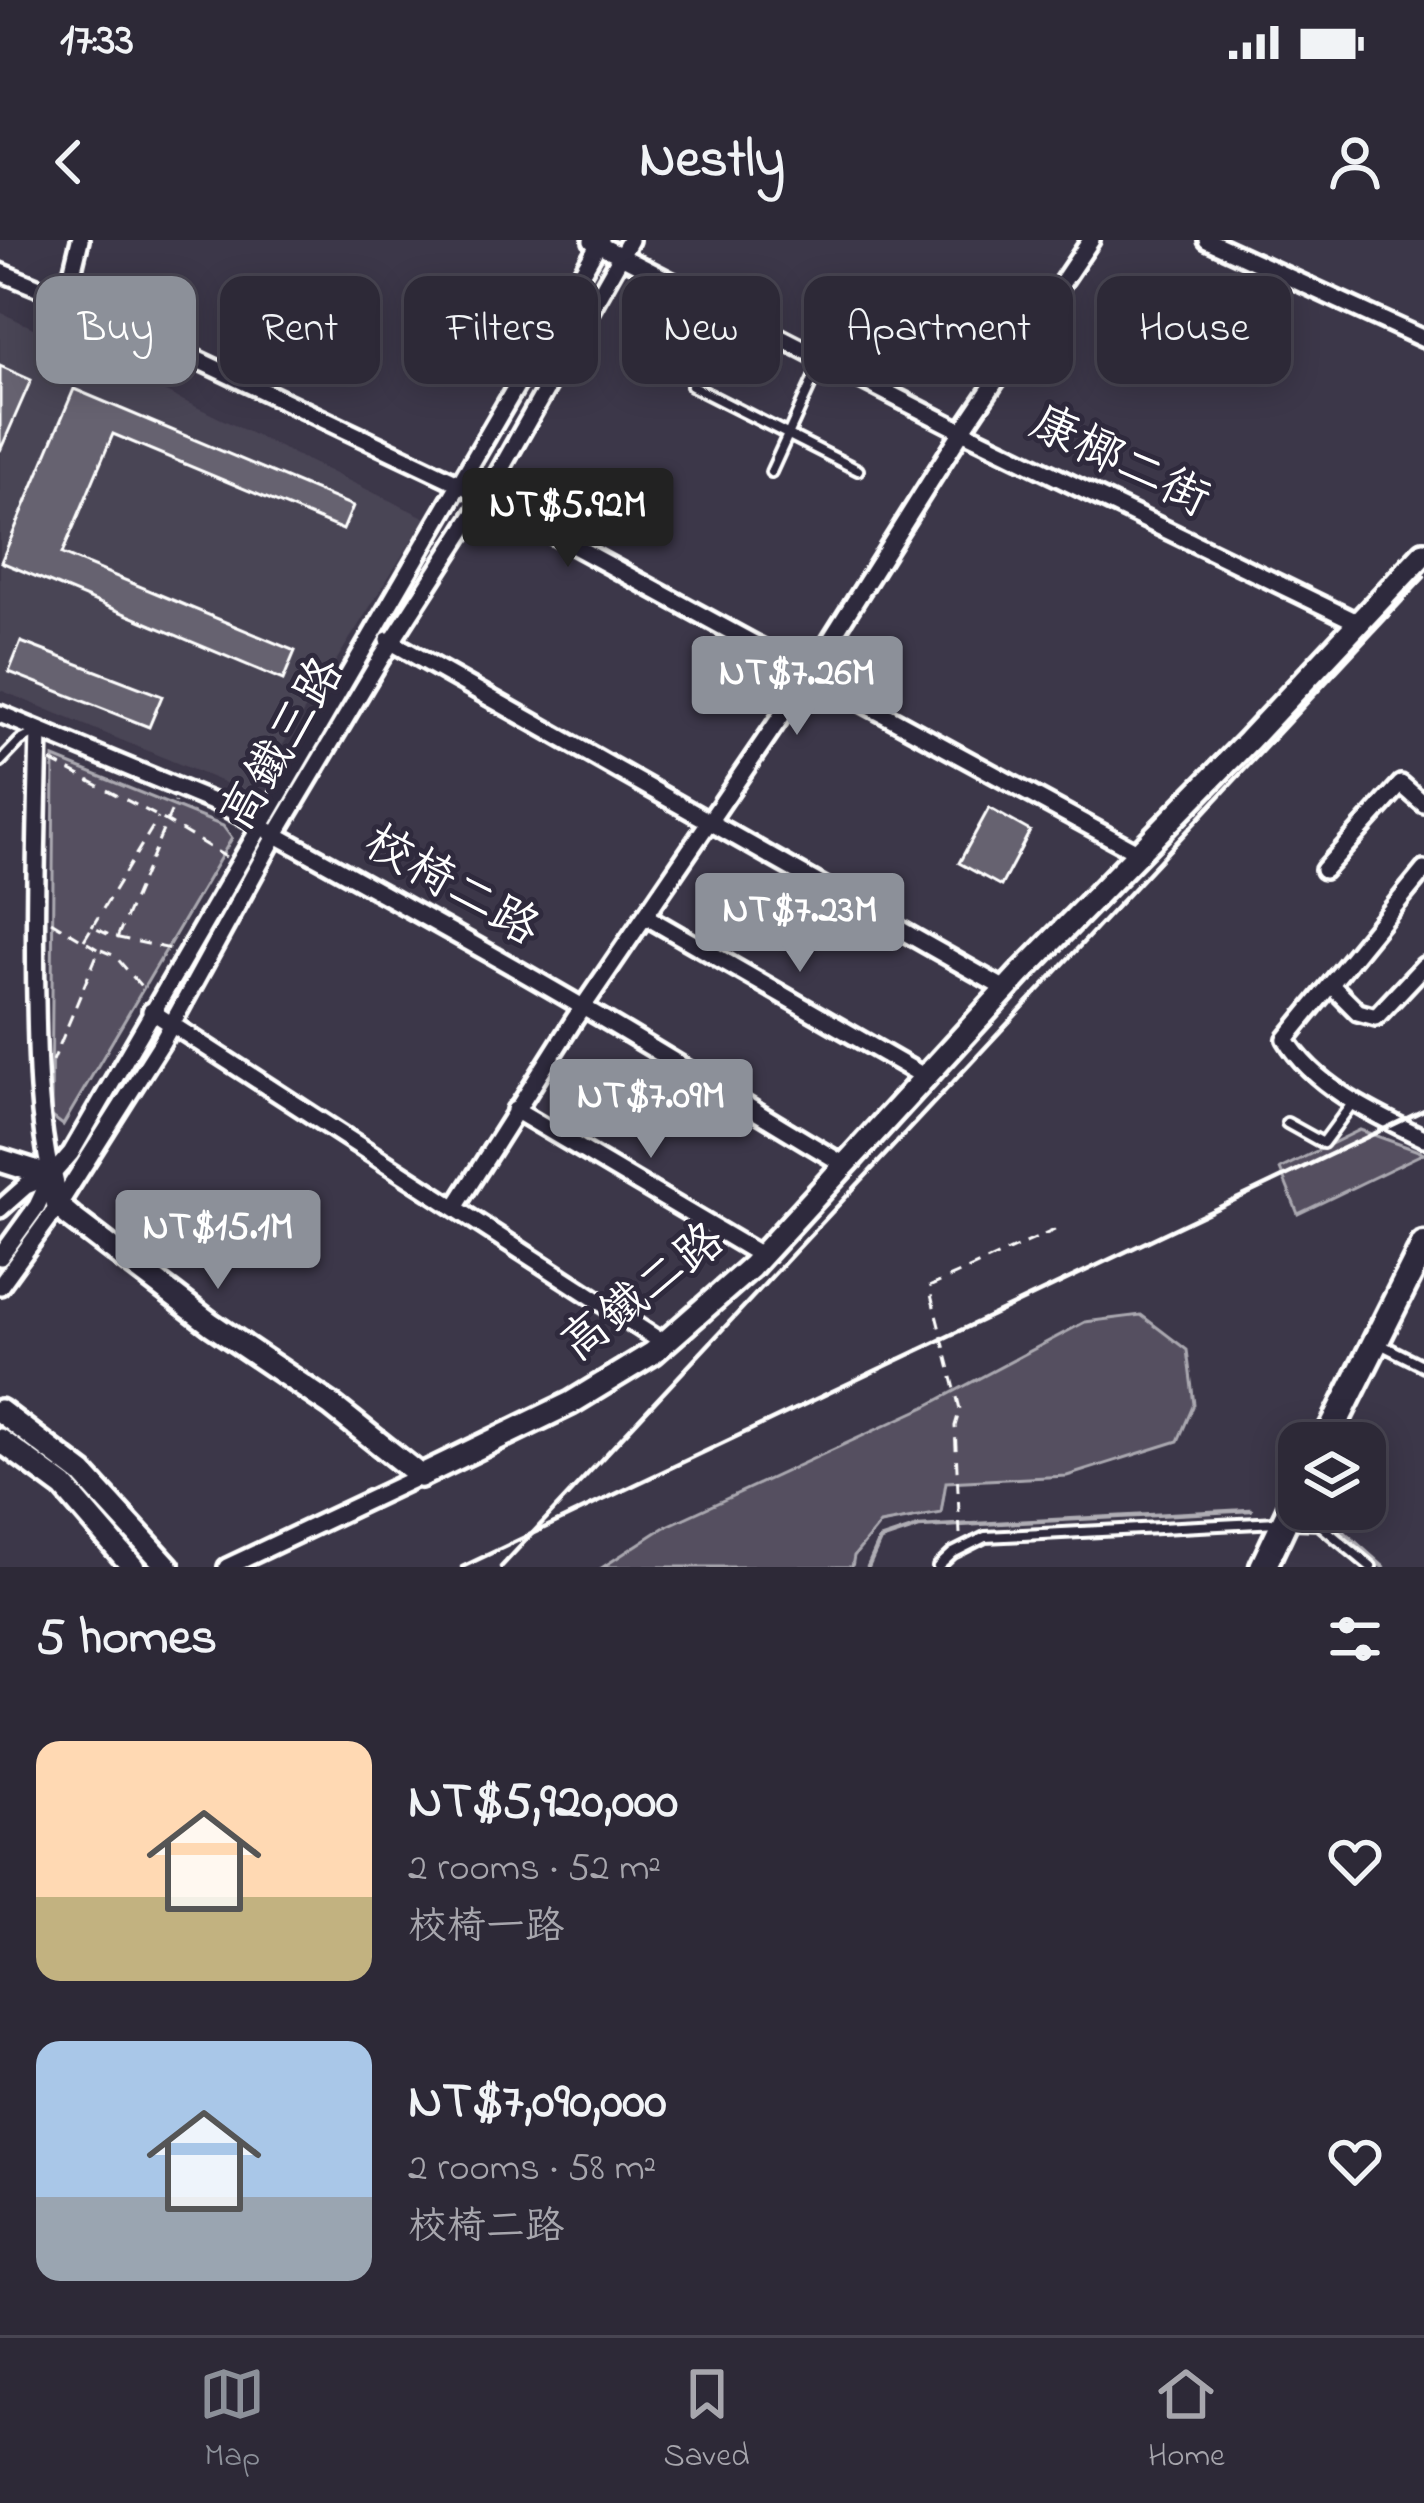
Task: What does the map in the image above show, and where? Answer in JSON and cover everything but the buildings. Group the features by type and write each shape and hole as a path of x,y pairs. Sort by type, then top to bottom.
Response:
{"main road":[{"path":"1335,1422 1424,1245"},
{"path":"1264,1567 1279,1530"}],"street":[{"path":"71,276 80,240"},
{"path":"456,1206 1091,240"},
{"path":"1207,240 1424,339"},
{"name":"康榔二街","path":"596,241 626,247 804,348"},
{"name":"高鐵三路","path":"0,1286 58,1206 171,1025 267,832 596,241"},
{"name":"高鐵三路","path":"0,1256 71,1153 151,1011 485,497 626,247"},
{"path":"0,272 36,286"},
{"path":"196,359 485,497 1139,853"},
{"name":"康榔二街","path":"872,384 1359,623"},
{"name":"高鐵二路","path":"227,1567 571,1403 665,1344 762,1256 1006,990 1424,553"},
{"path":"375,633 1006,990"},
{"name":"校椅二路","path":"0,714 225,807 325,860 584,1007 844,1165"},
{"path":"39,731 34,910 38,1062 43,1140 58,1206 211,1324 332,1405 420,1476"},
{"path":"1324,870 1401,784 1424,804"},
{"path":"1424,870 1286,1039 1297,1057 1354,1101 1424,1138"},
{"path":"647,917 927,1078"},
{"path":"1330,986 1358,1012 1376,1017 1424,966"},
{"path":"151,1011 665,1344"},
{"path":"515,1110 762,1256"},
{"path":"0,1160 51,1176"},
{"path":"0,1209 26,1186 51,1176"},
{"path":"0,1411 83,1474 168,1567"},
{"path":"0,1440 64,1487 133,1567"}],"lane":[{"path":"771,472 810,384"},
{"path":"692,386 858,470"},
{"path":"0,762 20,741 39,731"},
{"path":"1287,1123 1323,1143 1354,1101"},
{"path":"1375,1342 1424,1366"},
{"path":"938,1567 953,1553 985,1537 1278,1522"},
{"path":"1326,1530 1371,1567"}],"path":[{"path":"50,760 226,857"},
{"path":"117,938 176,801"},
{"path":"84,940 159,817"},
{"path":"45,918 115,956 147,993"},
{"path":"92,927 117,938 173,949"},
{"path":"48,1074 99,950"},
{"path":"960,1535 955,1426 960,1409 929,1287 1059,1228"}],"shaded area":[{"path":"0,312 36,329 36,384 149,384 426,518 252,794 0,690"},
{"path":"54,758 223,826 232,838 63,1125 51,1116"},
{"path":"1360,1130 1424,1153 1298,1214 1280,1169"},
{"path":"1141,1315 1187,1350 1194,1404 1178,1441 1067,1476 946,1482 941,1513 880,1524 854,1556 852,1567 603,1567 663,1528 925,1407 1085,1322"}],"waterway":[{"path":"868,1567 880,1540 919,1527 1251,1510"},
{"path":"1341,1530 1383,1567"}],"railway":[{"path":"501,1567 1424,577"},
{"path":"462,1567 1424,1110"}]}
